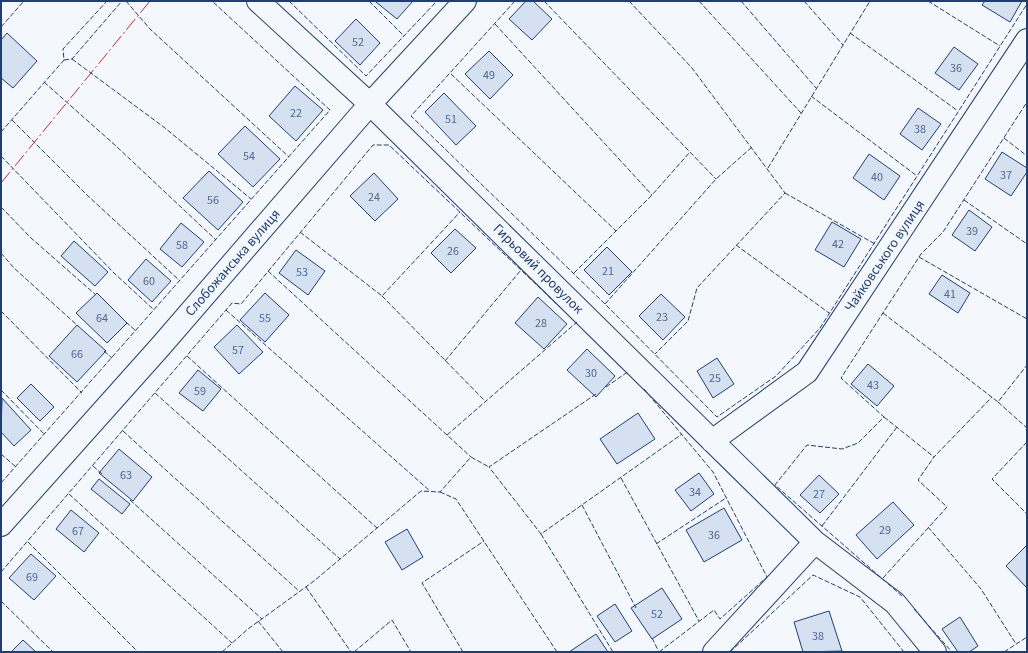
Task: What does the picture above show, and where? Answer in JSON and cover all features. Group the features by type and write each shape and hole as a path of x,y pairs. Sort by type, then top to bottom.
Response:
{"street":[{"name":"Гирьовий провулок","path":"258,1 370,104 815,542 895,603 935,652"},
{"name":"Слобожанська вулиця","path":"1,525 165,342 370,104 465,1"},
{"name":"Чайковського вулиця","path":"712,441 807,372 1027,40"},
{"path":"714,652 815,542"}],"building":[{"path":"413,1 397,19 376,2"},
{"path":"526,1 533,1 552,19 532,40 509,19"},
{"path":"985,1 1022,1 1010,22 982,5"},
{"path":"356,19 380,43 360,65 335,41"},
{"path":"7,33 37,61 13,88 1,78 1,40"},
{"path":"954,47 978,64 959,90 935,73"},
{"path":"489,51 513,75 490,99 465,74"},
{"path":"295,86 323,110 296,141 269,116"},
{"path":"444,93 476,126 456,145 425,112"},
{"path":"918,108 941,124 922,150 900,134"},
{"path":"245,126 280,159 253,187 218,154"},
{"path":"1002,152 1027,168 1027,172 1011,196 985,179"},
{"path":"869,154 900,176 884,200 853,178"},
{"path":"209,171 243,202 218,230 183,198"},
{"path":"374,173 398,199 375,221 350,196"},
{"path":"969,210 992,227 975,251 952,235"},
{"path":"832,222 861,239 844,267 815,250"},
{"path":"181,223 204,242 182,267 160,249"},
{"path":"455,229 476,248 451,273 431,253"},
{"path":"74,241 108,272 95,286 61,256"},
{"path":"607,247 632,272 609,295 584,270"},
{"path":"296,250 325,271 308,295 279,273"},
{"path":"146,259 171,281 152,302 128,280"},
{"path":"942,275 970,293 958,313 929,294"},
{"path":"97,293 127,323 107,343 76,313"},
{"path":"265,293 289,315 265,342 240,320"},
{"path":"661,294 685,317 663,340 639,316"},
{"path":"538,297 567,324 544,349 515,323"},
{"path":"77,325 106,351 77,382 49,356"},
{"path":"237,325 263,352 239,374 214,347"},
{"path":"587,349 615,376 596,397 567,370"},
{"path":"717,358 734,384 713,398 697,371"},
{"path":"868,364 894,386 877,406 851,384"},
{"path":"198,370 221,389 203,411 179,393"},
{"path":"31,384 54,407 40,421 17,398"},
{"path":"2,398 31,430 14,446 1,432"},
{"path":"638,413 655,439 617,464 600,439"},
{"path":"119,449 152,477 133,501 99,473"},
{"path":"699,473 714,494 691,511 675,490"},
{"path":"819,475 839,494 820,513 800,495"},
{"path":"99,479 130,504 122,514 91,489"},
{"path":"893,502 914,525 877,559 856,535"},
{"path":"724,508 742,540 704,562 686,530"},
{"path":"71,510 99,533 84,552 56,529"},
{"path":"407,529 423,557 402,570 385,542"},
{"path":"1027,545 1027,588 1006,566"},
{"path":"31,554 56,576 34,600 9,578"},
{"path":"662,588 682,619 652,639 631,608"},
{"path":"615,604 632,631 615,642 597,616"},
{"path":"829,611 842,651 803,652 794,622"},
{"path":"960,617 978,646 969,652 958,652 942,629"},
{"path":"596,634 608,652 569,652"},
{"path":"23,640 36,652 11,652"}],"fence":[{"path":"1,27 24,1"},
{"path":"1,132 64,60 63,49 107,1"},
{"path":"64,60 72,59 122,1"},
{"path":"126,1 150,29 289,157"},
{"path":"1,483 330,110 212,1"},
{"path":"289,1 366,76 437,1"},
{"path":"369,1 404,36"},
{"path":"515,1 411,116 605,304 717,417 776,376 820,328 1027,4"},
{"path":"544,1 716,179"},
{"path":"629,1 692,68 785,193 697,288 688,321 655,354"},
{"path":"699,1 801,113"},
{"path":"741,1 816,88"},
{"path":"804,1 843,45"},
{"path":"768,168 870,1"},
{"path":"928,1 1000,46"},
{"path":"495,24 652,195"},
{"path":"850,33 958,111"},
{"path":"72,59 165,128 251,199"},
{"path":"451,74 616,231"},
{"path":"44,82 116,146 216,240"},
{"path":"811,96 917,176"},
{"path":"902,596 775,485 807,445 842,449 858,443 884,417 841,378 921,254 943,232 1027,102"},
{"path":"12,120 87,195 180,281"},
{"path":"1004,138 1027,156"},
{"path":"1,572 232,303 241,304 373,145 389,145 561,308"},
{"path":"605,304 716,179 752,147"},
{"path":"574,273 652,195 690,152"},
{"path":"1,156 114,273 154,310"},
{"path":"785,193 875,244"},
{"path":"964,200 1027,244"},
{"path":"1,207 31,238 96,295"},
{"path":"300,232 382,296 460,212"},
{"path":"736,245 829,313"},
{"path":"1,253 14,268 78,326"},
{"path":"919,257 1027,319"},
{"path":"445,361 521,270"},
{"path":"268,271 471,457"},
{"path":"382,296 485,401"},
{"path":"226,310 430,491"},
{"path":"1,311 82,393"},
{"path":"883,313 998,402 1027,365"},
{"path":"126,322 136,331"},
{"path":"447,435 577,322"},
{"path":"104,351 112,358"},
{"path":"187,356 377,528"},
{"path":"606,387 629,371"},
{"path":"644,389 713,472 767,577 720,619 714,610 659,652"},
{"path":"1,390 45,435"},
{"path":"155,393 340,559"},
{"path":"596,394 489,467 541,534 682,434"},
{"path":"883,578 947,507 918,480 934,457 992,397"},
{"path":"998,402 1027,428"},
{"path":"884,417 934,457"},
{"path":"822,526 897,427"},
{"path":"123,431 300,592"},
{"path":"1027,442 992,479 1027,514"},
{"path":"1,454 16,467"},
{"path":"222,652 248,629 314,581 421,491 440,492 471,457 489,467"},
{"path":"93,466 102,474"},
{"path":"621,478 699,621"},
{"path":"440,492 456,499 557,652"},
{"path":"69,494 232,643"},
{"path":"656,544 726,498"},
{"path":"130,500 262,619"},
{"path":"582,505 636,608"},
{"path":"928,527 981,589 1016,644"},
{"path":"541,534 613,652"},
{"path":"463,652 422,583 484,541"},
{"path":"28,542 138,652"},
{"path":"730,652 813,575 860,597 904,652"},
{"path":"306,587 351,652"},
{"path":"1,601 53,652"},
{"path":"914,609 952,652"},
{"path":"354,652 392,620 411,652"},
{"path":"258,621 283,652"},
{"path":"1004,652 1027,637"},
{"path":"652,638 659,652"}],"power":[{"path":"1,183 150,1"}]}
